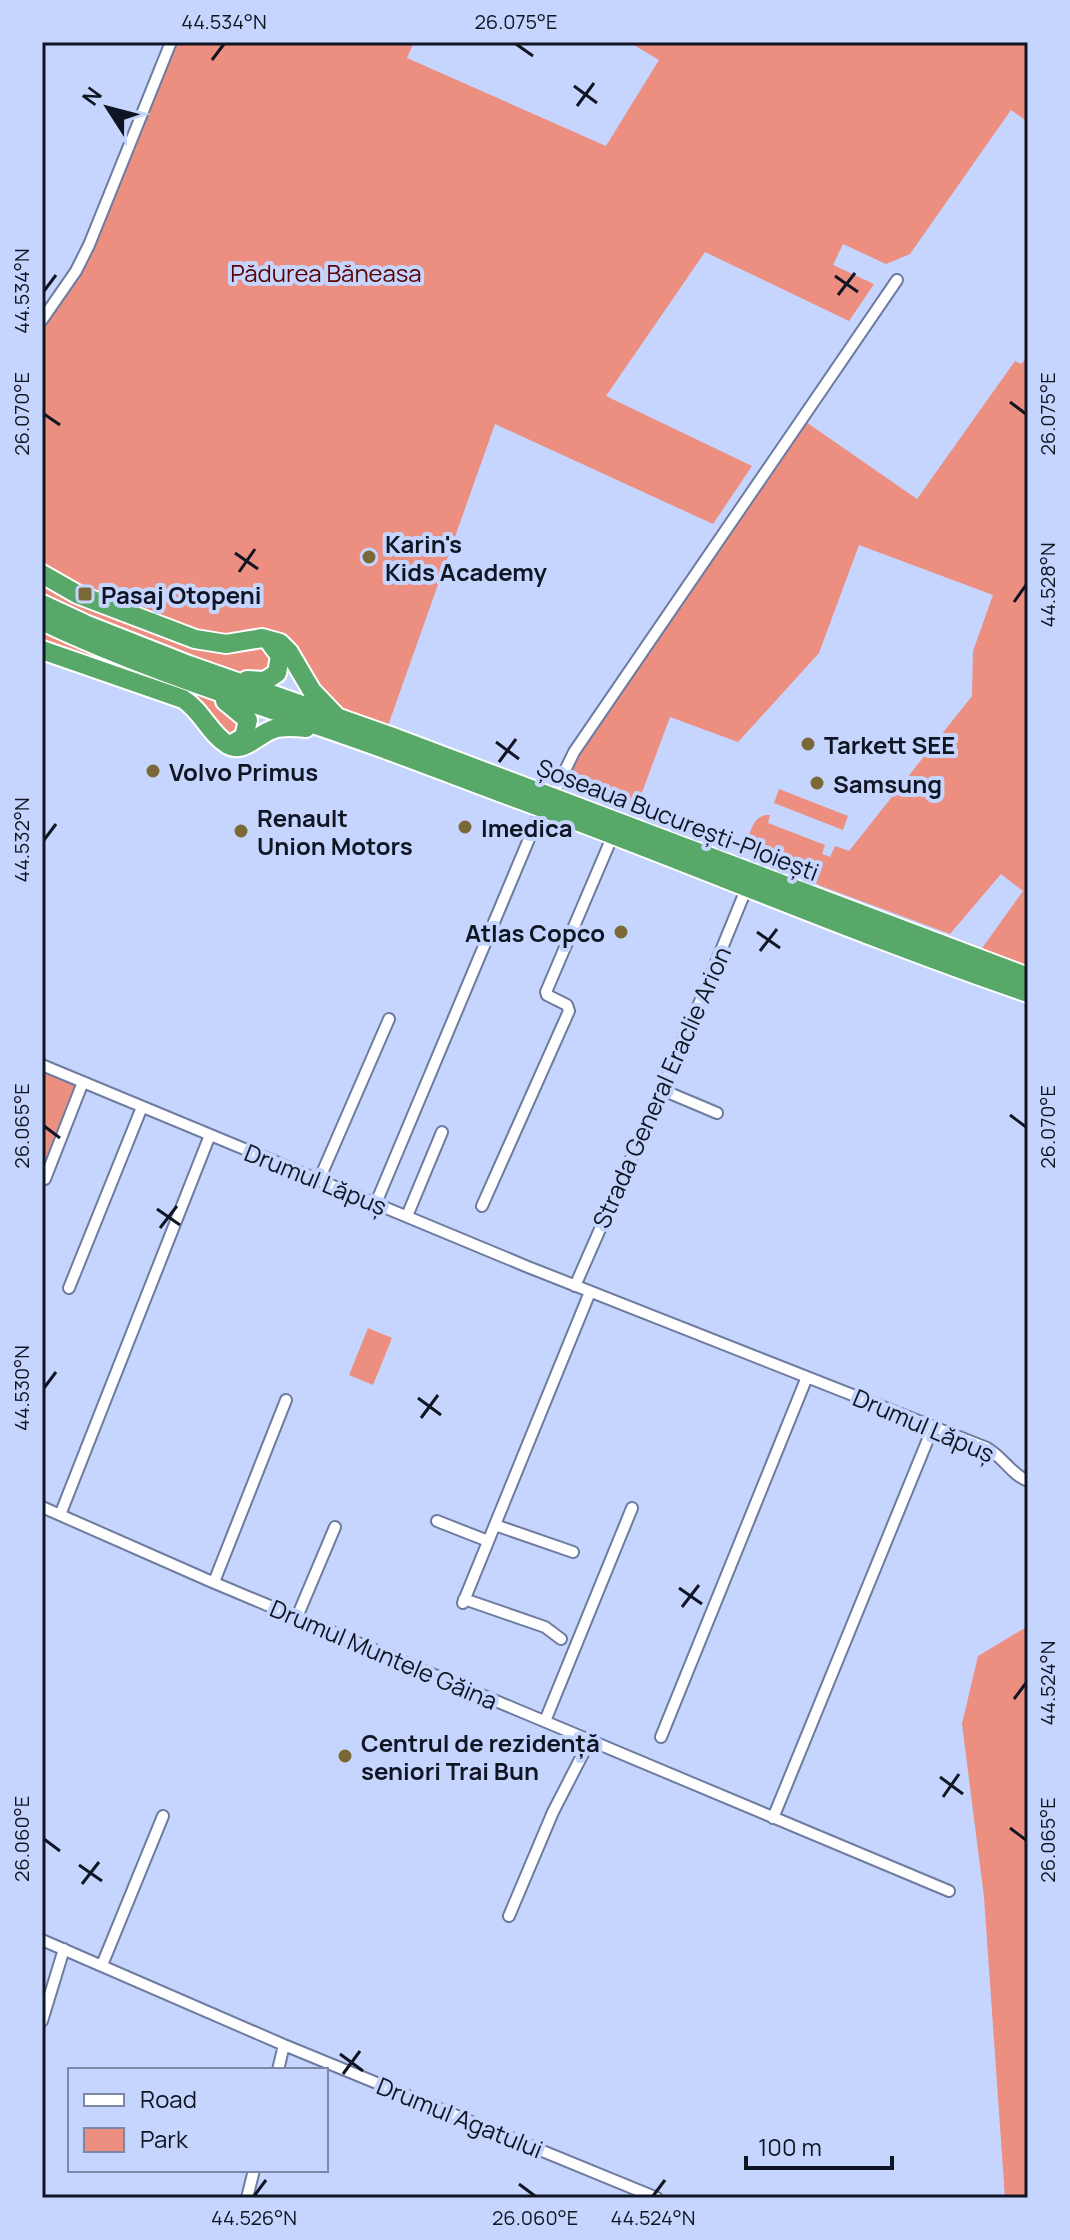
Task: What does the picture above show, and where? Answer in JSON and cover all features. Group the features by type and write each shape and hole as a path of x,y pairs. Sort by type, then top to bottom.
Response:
{"highway":[{"path":"42,574 77,594 195,639 226,644 262,638 274,640 285,647 333,724 280,728 234,748 198,710 183,699 42,650"},
{"name":"Șoseaua București-Ploiești","path":"42,604 187,672"},
{"name":"Șoseaua București-Ploiești","path":"42,621 79,638 187,672 333,724 1028,977"},
{"path":"209,680 265,681 274,677 280,656 274,646 262,638"},
{"path":"209,680 248,720 244,737 236,743 227,744"},
{"name":"Șoseaua București-Ploiești","path":"547,802 613,835 1028,993"}],"street":[{"path":"42,320 76,271 89,245 171,42"},
{"path":"547,802 574,752 897,280"},
{"name":"Șoseaua București-Ploiești","path":"376,1203 547,802"},
{"name":"Șoseaua București-Ploiești","path":"482,1206 569,1011 567,1005 547,995 546,990 613,835"},
{"name":"Strada General Eraclie Arion","path":"575,1286 747,887"},
{"path":"319,1180 389,1019"},
{"name":"Drumul Lăpuș","path":"42,1065 575,1286 987,1448 1003,1457 1019,1478 1028,1481"},
{"path":"45,1179 83,1082"},
{"path":"660,1089 717,1113"},
{"path":"69,1288 142,1107"},
{"path":"407,1216 442,1132"},
{"path":"60,1515 210,1135"},
{"path":"561,1639 545,1627 463,1601 590,1292"},
{"path":"661,1737 807,1377"},
{"path":"214,1582 286,1400"},
{"path":"773,1818 933,1427"},
{"name":"Drumul Muntele Găina","path":"42,1507 949,1891"},
{"path":"545,1721 632,1508"},
{"path":"437,1521 488,1541"},
{"path":"495,1525 573,1552"},
{"path":"297,1617 335,1527"},
{"path":"509,1916 553,1812 590,1740"},
{"path":"102,1965 163,1816"},
{"name":"Drumul Agatului","path":"42,1940 284,2045 657,2198"},
{"path":"42,2021 64,1949"},
{"path":"278,2068 284,2045"},
{"path":"247,2198 254,2172"}],"green space":[{"name":"Pădurea Băneasa","path":"171,42 414,42 407,58 606,146 659,60 629,42 1028,42 1028,122 1011,110 910,254 886,264 843,244 833,265 874,284 849,321 705,252 606,396 752,466 713,524 495,424 385,734 338,718 301,673 281,662 254,681 42,604 42,320 76,271"},
{"path":"1028,356 1028,977 975,958 1023,891 1001,874 950,934 821,886 755,854 747,845 756,821 770,815 768,823 825,845 822,854 830,857 835,846 849,851 972,696 973,651 993,595 859,545 819,653 738,742 670,717 634,814 564,788 567,773 578,754 806,422 917,499 1015,361 1021,364"},
{"path":"42,621 206,688 245,715 236,743 202,715 42,650"},
{"path":"779,789 848,816 843,830 774,803"},
{"path":"42,1065 77,1079 42,1168"},
{"path":"368,1328 392,1338 373,1385 349,1375"},
{"path":"1028,1626 1028,2198 1005,2198 984,1897 962,1724 978,1656"}],"place":[{"name":"Karin's Kids Academy","path":"369,557"},
{"name":"Pasaj Otopeni","path":"85,594"},
{"name":"Tarkett SEE","path":"808,744"},
{"name":"Volvo Primus","path":"153,771"},
{"name":"Samsung","path":"817,783"},
{"name":"Imedica","path":"465,827"},
{"name":"Renault Union Motors","path":"241,831"},
{"name":"Atlas Copco","path":"621,932"},
{"name":"Centrul de rezidență seniori Trai Bun","path":"345,1756"}]}
